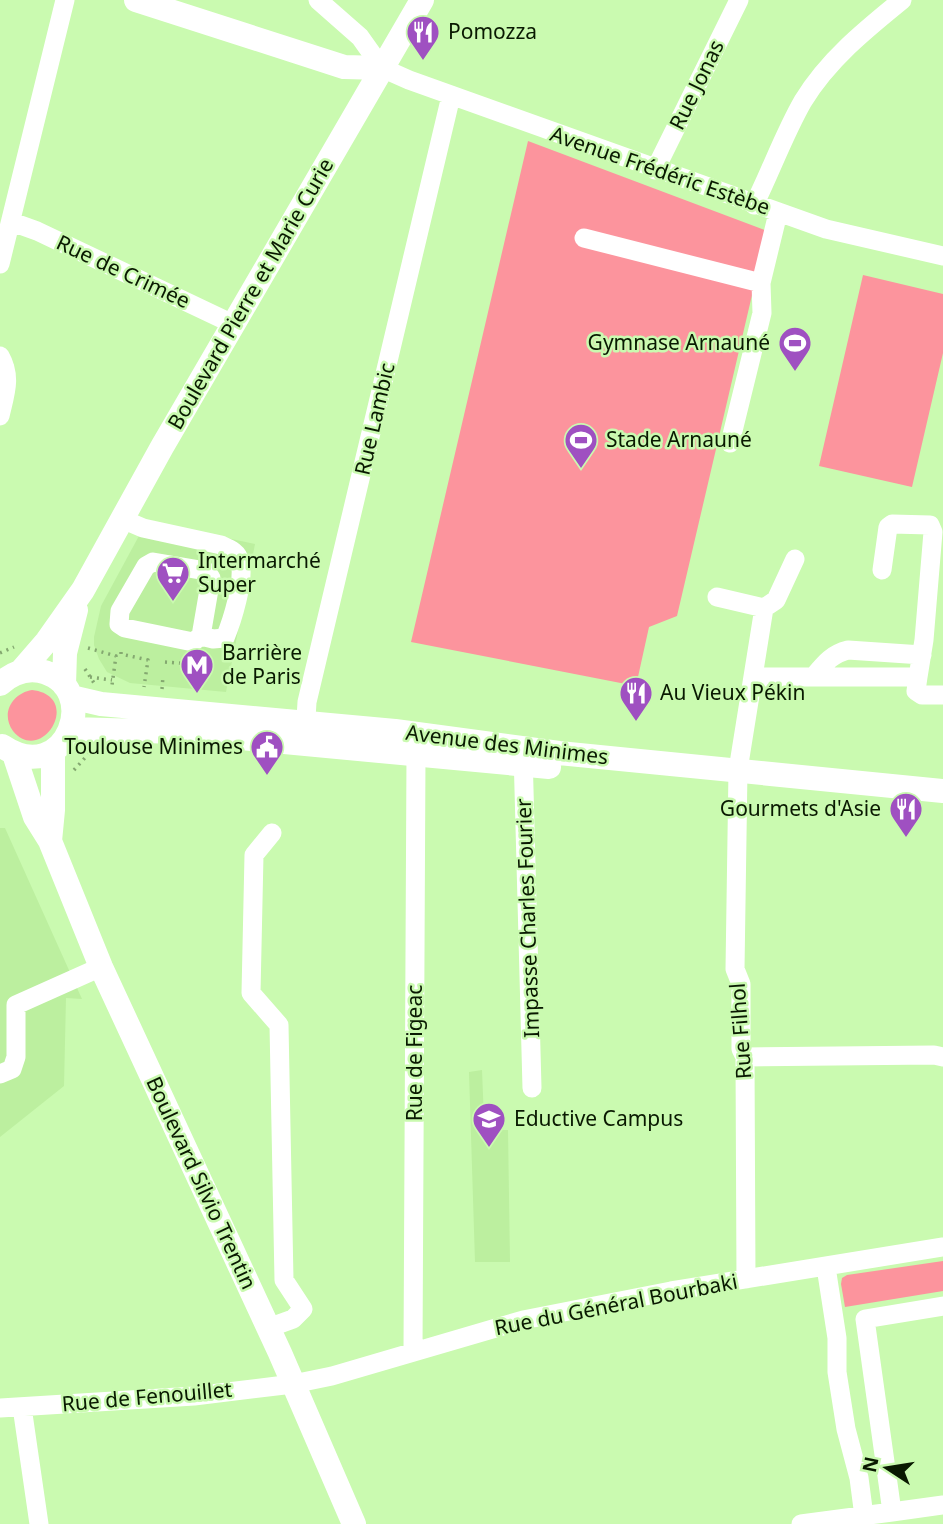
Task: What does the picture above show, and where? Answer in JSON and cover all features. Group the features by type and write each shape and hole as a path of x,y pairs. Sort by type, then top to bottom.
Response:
{"main road":[{"path":"136,0 344,67 382,68"},
{"name":"Boulevard Pierre et Marie Curie","path":"8,676 47,641 83,590 233,324 422,0"},
{"name":"Boulevard Pierre et Marie Curie","path":"71,729 74,709 67,691 65,653 69,631 83,590"},
{"name":"Avenue des Minimes","path":"8,676 43,672 67,691 101,705 304,733 738,777 943,792"},
{"path":"4,748 32,757 53,751 65,740 71,729"},
{"name":"Avenue des Minimes","path":"71,729 304,733 416,755 523,756"},
{"name":"Boulevard Silvio Trentin","path":"4,748 35,817 50,841 101,967 268,1328 354,1524"},
{"name":"Boulevard Silvio Trentin","path":"50,841 53,751"},
{"name":"Avenue des Minimes","path":"738,777 943,804"}],"street":[{"path":"0,264 65,0"},
{"path":"318,0 360,37 382,68"},
{"name":"Rue Jonas","path":"656,170 739,0"},
{"path":"754,205 803,102 819,78 840,54 902,0"},
{"name":"Avenue Frédéric Estèbe","path":"382,68 451,96 754,205 849,236 943,256"},
{"name":"Rue Lambic","path":"304,733 307,702 451,96"},
{"path":"730,443 762,313 761,283 778,213"},
{"name":"Rue de Crimée","path":"12,222 37,231 233,324"},
{"path":"584,238 761,283"},
{"path":"0,356 7,370 8,384 0,416"},
{"path":"122,519 143,528 221,545 233,550 240,560 241,572 225,638 201,636"},
{"path":"882,570 888,527 891,524 930,525 933,532 916,691 922,695 943,695"},
{"path":"717,597 764,608 776,600 795,559"},
{"path":"153,562 206,571 211,578 201,636 194,642 125,628 119,624 120,611 146,566 153,562"},
{"name":"Rue Filhol","path":"746,1279 745,1057 741,1049 741,984 735,969 738,777 764,608"},
{"path":"814,676 828,659 836,653 848,650 922,654"},
{"path":"753,677 918,677"},
{"name":"Rue de Figeac","path":"413,1352 416,755"},
{"name":"Impasse Charles Fourier","path":"523,756 532,1088"},
{"path":"268,1328 293,1319 303,1310 284,1280 279,1025 251,993 254,855 272,833"},
{"path":"0,1074 12,1069 16,1057 16,1005 101,967"},
{"path":"745,1057 943,1057"},
{"name":"Rue du Général Bourbaki","path":"293,1384 332,1376 523,1320 746,1279 943,1247"},
{"path":"826,1266 837,1338 837,1373 846,1429 859,1478 864,1520"},
{"path":"892,1512 865,1319 943,1306"},
{"name":"Rue de Fenouillet","path":"0,1407 194,1396 293,1384"},
{"path":"22,1407 39,1524"},
{"path":"801,1524 864,1520 892,1512 943,1505"}],"path":[{"path":"79,645 116,656"},
{"path":"121,652 148,660"},
{"path":"78,662 96,685"},
{"path":"165,662 204,665"},
{"path":"69,774 84,761 96,743"}],"shaded area":[{"name":"Stade Arnauné","path":"528,141 767,231 677,616 649,627 636,686 411,642"},
{"path":"863,275 943,294 943,353 912,487 819,466"},
{"name":"Intermarché Super","path":"147,521 255,544 226,692 130,683 107,672 99,659 94,637 101,606"},
{"path":"32,690 47,695 55,704 56,715 53,726 45,735 36,740 24,740 9,724 8,711 19,695"},
{"path":"0,828 5,828 82,999 66,998 64,1086 0,1137"},
{"name":"Eductive Campus","path":"482,1070 484,1120 497,1120 497,1130 508,1130 510,1262 475,1262 469,1072"},
{"path":"943,1261 943,1291 845,1307 841,1284 842,1278 847,1275"}],"place":[{"name":"Pomozza","path":"423,62"},
{"name":"Gymnase Arnauné","path":"795,373"},
{"name":"Stade Arnauné","path":"581,470"},
{"name":"Intermarché Super","path":"173,603"},
{"name":"Barrière de Paris","path":"197,695"},
{"name":"Au Vieux Pékin","path":"636,723"},
{"name":"Toulouse Minimes","path":"267,777"},
{"name":"Gourmets d'Asie","path":"906,839"},
{"name":"Eductive Campus","path":"489,1149"}]}
